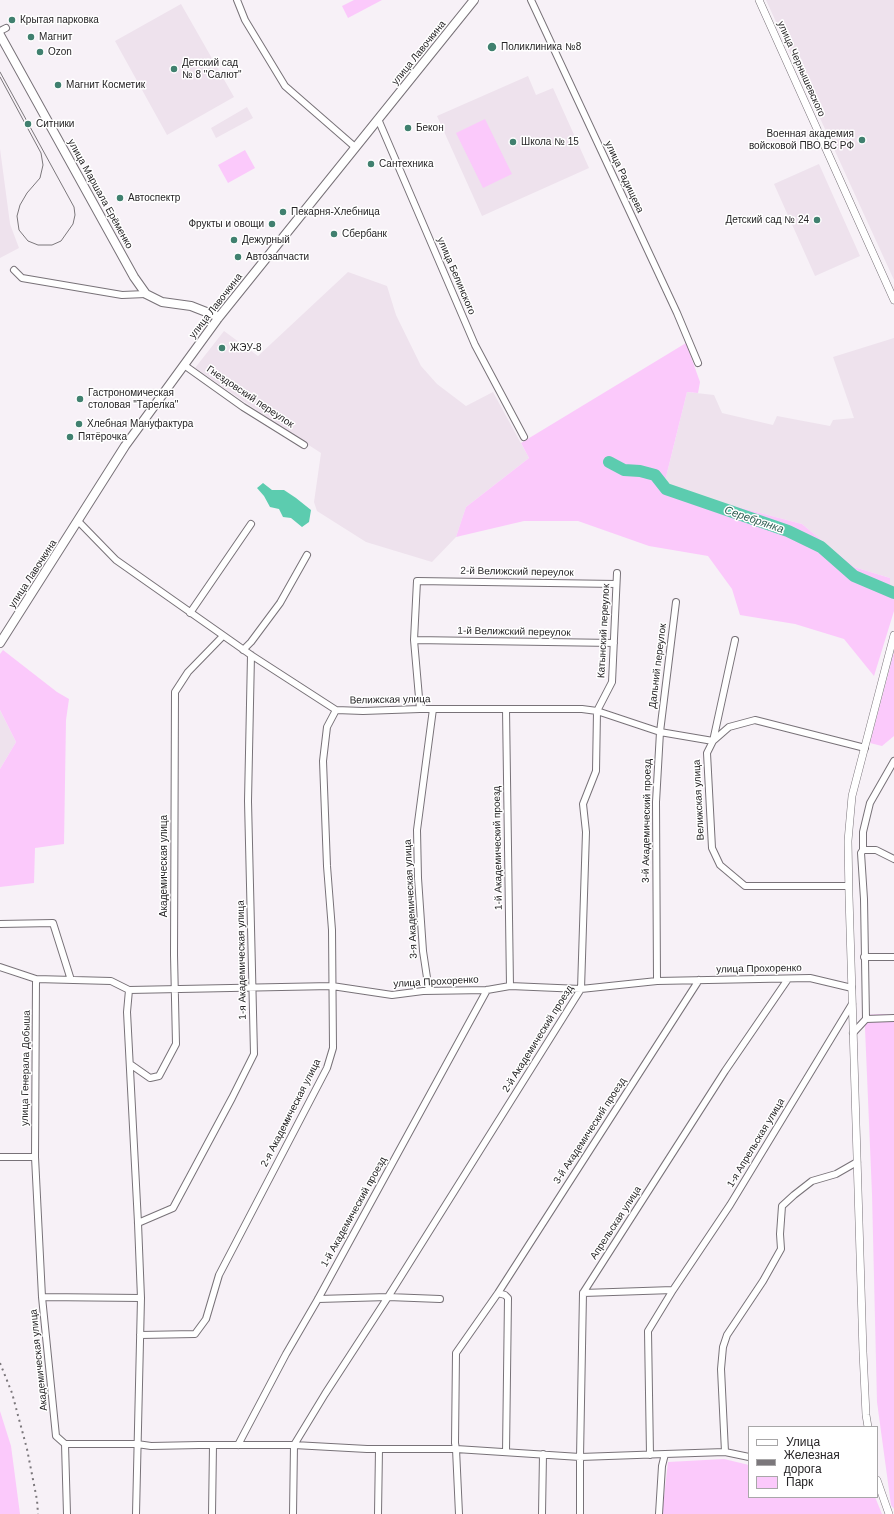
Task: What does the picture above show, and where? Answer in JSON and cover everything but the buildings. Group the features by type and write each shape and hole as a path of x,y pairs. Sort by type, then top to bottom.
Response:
{"main road":[{"name":"улица Лавочкина","path":"0,643 125,446 219,317 474,0"},
{"name":"улица Маршала Ерёменко","path":"0,35 134,277 146,294"},
{"path":"146,294 162,302 190,306 219,317"}],"street":[{"path":"237,0 245,20 284,86 355,147"},
{"name":"улица Радищева","path":"531,0 677,313 698,363"},
{"name":"улица Чернышевского","path":"759,0 894,300"},
{"name":"улица Белинского","path":"378,119 475,345 524,437"},
{"path":"14,270 22,278 122,295 146,294"},
{"name":"Гнездовский переулок","path":"184,365 243,407 304,445"},
{"name":"Велижская улица","path":"78,521 116,560 243,650 336,710 582,709 598,711 660,732 713,741"},
{"path":"190,613 251,524"},
{"path":"243,650 251,642 280,603 307,555"},
{"name":"Катынский переулок","path":"598,711 612,682 617,573"},
{"name":"2-й Велижский переулок","path":"414,640 417,581 616,584"},
{"name":"Дальний переулок","path":"660,732 676,602"},
{"path":"868,1426 863,1352 848,886 848,841 852,796 894,635"},
{"name":"Академическая улица","path":"130,1064 150,1078 159,1076 176,1044 174,990 175,692 188,672 223,636"},
{"path":"414,640 420,709"},
{"name":"1-й Велижский переулок","path":"414,640 614,643"},
{"name":"Велижская улица","path":"735,640 713,741 707,753 712,848 720,865 745,886 848,886"},
{"name":"1-я Академическая улица","path":"138,1222 173,1208 254,1054 251,988 253,974 248,801 251,655"},
{"name":"3-я Академическая улица","path":"429,991 423,951 418,878 417,830 433,709"},
{"name":"1-й Академический проезд","path":"506,709 510,986"},
{"name":"2-я Академическая улица","path":"140,1335 195,1334 206,1319 219,1275 327,1068 333,1048 332,930 327,866 323,762 327,727 336,710"},
{"name":"2-й Академический проезд","path":"294,1445 582,989 586,832 583,804 596,771 598,711"},
{"path":"713,741 730,727 755,720 865,748"},
{"name":"3-й Академический проезд","path":"658,981 656,810 660,732"},
{"path":"853,1033 866,1019 864,899 861,853 863,850 863,832 870,803 894,761"},
{"path":"863,850 876,850 894,859"},
{"path":"0,924 53,923 71,980"},
{"path":"864,957 894,957"},
{"name":"улица Прохоренко","path":"0,967 36,979 111,981 129,990 332,986 392,995 429,991 487,990 510,986 582,989 658,981 810,978 852,988"},
{"name":"улица Генерала Добыша","path":"36,979 35,1157 42,1297"},
{"name":"Апрельская улица","path":"583,1293 725,1071 788,979"},
{"name":"3-й Академический проезд","path":"459,1514 455,1443 456,1353 498,1293 699,980"},
{"path":"129,990 127,1012 141,1298 136,1514"},
{"name":"1-й Академический проезд","path":"238,1445 286,1354 318,1299 487,990"},
{"name":"1-я Апрельская улица","path":"650,1455 648,1331 673,1290 730,1205 852,1004"},
{"path":"866,1019 894,1018"},
{"path":"0,1157 35,1157"},
{"path":"725,1452 721,1369 723,1347 727,1334 763,1281 781,1249 782,1206 812,1181 836,1174 857,1162"},
{"path":"580,1514 583,1293 673,1290"},
{"path":"498,1293 505,1295 508,1298 506,1452"},
{"name":"Академическая улица","path":"66,1444 56,1436 42,1297 141,1298"},
{"path":"318,1299 388,1297 440,1299"},
{"path":"67,1514 66,1444 137,1444 151,1446 294,1445 379,1449 456,1449 580,1457 725,1452 748,1457"},
{"path":"212,1514 213,1445"},
{"path":"293,1514 294,1445"},
{"path":"378,1514 379,1449"},
{"path":"542,1514 543,1454"},
{"path":"659,1514 662,1466 665,1454"},
{"path":"878,1485 888,1514"}],"shaded area":[{"name":"Военная академия войсковой ПВО ВС РФ","path":"766,0 894,0 894,280"},
{"name":"Детский сад № 8 \"Салют\"","path":"181,4 234,97 167,135 115,41"},
{"name":"Школа № 15","path":"528,76 536,95 553,88 589,168 482,216 437,116"},
{"path":"247,107 253,118 216,138 211,128"},
{"path":"0,149 10,224 19,248 0,258"},
{"name":"Детский сад № 24","path":"819,164 860,256 815,276 774,184"},
{"path":"348,272 387,286 396,315 421,366 437,384 466,406 493,392 529,458 466,507 456,537 432,562 366,542 317,511 314,502 321,453 195,368 224,331 258,356"},
{"path":"894,338 894,588 890,587 890,578 854,567 802,524 677,491 665,481 687,392 714,395 722,413 773,425 777,416 830,426 833,420 854,418 833,357"},
{"path":"263,483 272,490 284,490 311,510 309,522 302,527 291,518 283,517 279,509 270,507 264,496 257,488"},
{"path":"0,710 16,742 0,769"}],"green space":[{"path":"354,0 382,0 348,18 342,6"},
{"path":"485,119 512,174 483,188 456,133"},
{"path":"245,150 255,168 228,183 218,165"},
{"path":"686,343 700,382 698,393 687,392 665,481 677,491 802,524 854,567 890,578 890,587 894,588 894,611 874,676 844,639 795,624 740,615 732,589 708,556 649,546 578,521 524,521 456,537 466,507 529,458 521,443"},
{"path":"3,650 57,692 69,699 66,720 64,844 35,848 34,883 0,887 0,769 16,742 0,710 0,654"},
{"path":"894,652 894,736 882,746 870,743"},
{"path":"862,1015 894,1015 894,1509 891,1505 877,1402 872,1194 865,1028"},
{"path":"0,1411 11,1446 20,1514 0,1514"},
{"path":"724,1459 748,1465 748,1498 875,1498 882,1514 662,1514 668,1462"}],"waterway":[{"name":"Серебрянка","path":"609,462 624,470 640,471 655,475 666,489 788,531 821,547 854,576 894,593"}],"tram line":[{"path":"0,72 74,207 75,215 73,224 61,241 52,245 38,245 28,241 19,230 17,216 20,205 27,193 40,178 43,165 41,153 0,77"}],"railway":[{"path":"0,1363 12,1393 27,1449 37,1500 38,1514"}],"place":[{"name":"Крытая парковка","path":"12,20"},
{"name":"Магнит","path":"31,37"},
{"name":"Поликлиника №8","path":"492,47"},
{"name":"Ozon","path":"40,52"},
{"name":"Детский сад № 8 \"Салют\"","path":"174,69"},
{"name":"Магнит Косметик","path":"58,85"},
{"name":"Ситники","path":"28,124"},
{"name":"Бекон","path":"408,128"},
{"name":"Военная академия войсковой ПВО ВС РФ","path":"862,140"},
{"name":"Школа № 15","path":"513,142"},
{"name":"Сантехника","path":"371,164"},
{"name":"Автоспектр","path":"120,198"},
{"name":"Пекарня-Хлебница","path":"283,212"},
{"name":"Детский сад № 24","path":"817,220"},
{"name":"Фрукты и овощи","path":"272,224"},
{"name":"Сбербанк","path":"334,234"},
{"name":"Дежурный","path":"234,240"},
{"name":"Автозапчасти","path":"238,257"},
{"name":"ЖЭУ-8","path":"222,348"},
{"name":"Гастрономическая столовая \"Тарелка\"","path":"80,399"},
{"name":"Хлебная Мануфактура","path":"79,424"},
{"name":"Пятёрочка","path":"70,437"}]}
